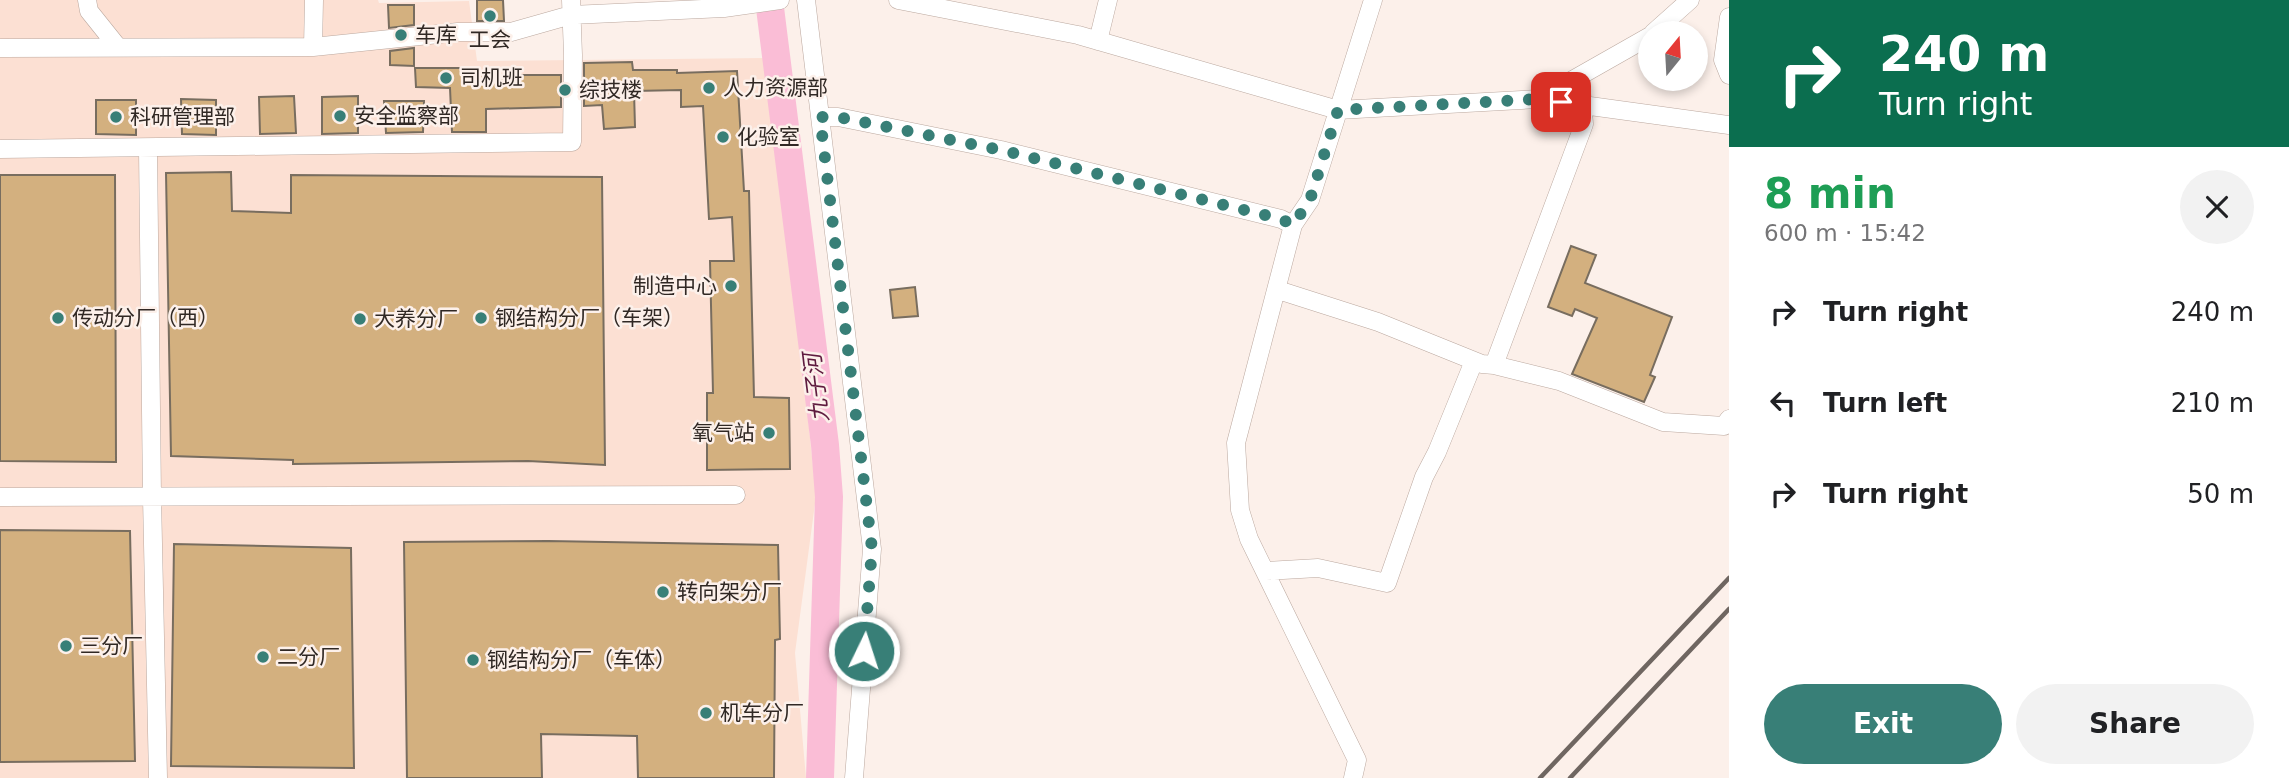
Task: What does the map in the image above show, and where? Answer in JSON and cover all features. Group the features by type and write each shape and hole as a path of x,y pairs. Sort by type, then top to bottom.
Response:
{"street":[{"path":"87,0 89,11 117,46"},
{"path":"313,47 314,0"},
{"path":"0,48 313,47 458,32 511,32 571,7 754,5 780,0"},
{"path":"806,0 872,549 854,778"},
{"path":"898,0 1098,41 1338,110 1539,99 1729,125"},
{"path":"1098,41 1108,0"},
{"path":"1353,778 1357,760 1248,539 1240,510 1236,443 1293,225 1310,200 1373,0"},
{"path":"1667,21 1689,0"},
{"path":"0,149 572,142 571,7"},
{"path":"1729,17 1723,60 1729,75"},
{"path":"1539,99 1638,43"},
{"path":"1494,365 1584,124 1580,76"},
{"path":"820,117 838,117 1001,150 1281,219 1293,225"},
{"path":"148,149 158,778"},
{"path":"1278,290 1378,323 1474,361 1559,381 1663,422 1724,426 1729,419"},
{"path":"1266,571 1318,568 1387,583 1424,477 1474,361"},
{"path":"0,497 736,495"}],"shaded area":[{"path":"0,0 378,0 379,3 469,1 477,61 771,58 816,496 795,653 806,778 0,778"}],"building":[{"name":"工会","path":"477,0 503,0 504,21 477,21"},
{"path":"388,5 414,5 414,25 389,28"},
{"path":"414,48 414,66 390,65 390,51"},
{"path":"632,62 633,70 677,70 677,73 737,71 744,191 749,191 754,397 789,398 790,469 707,470 707,393 713,393 710,261 734,261 732,217 709,219 703,106 681,107 681,90 634,91 635,127 604,129 602,105 584,106 584,63"},
{"path":"415,68 476,68 476,75 561,75 561,107 486,109 486,132 452,132 450,88 416,87"},
{"name":"安全监察部","path":"294,96 296,133 260,134 259,97"},
{"name":"安全监察部","path":"358,96 358,133 322,134 322,97"},
{"path":"181,99 216,100 216,135 182,134"},
{"name":"科研管理部","path":"96,100 136,100 136,135 96,134"},
{"path":"384,101 424,101 423,132 386,133"},
{"path":"231,172 232,211 291,213 291,175 602,177 605,465 528,461 293,464 293,460 171,456 166,173"},
{"name":"传动分厂（西）","path":"0,175 115,175 116,462 0,461"},
{"path":"1571,246 1596,255 1585,283 1672,317 1650,375 1655,377 1644,402 1572,374 1597,318 1575,309 1572,316 1548,307"},
{"path":"915,287 918,316 893,318 890,290"},
{"name":"三分厂","path":"0,530 130,531 135,761 0,762"},
{"path":"548,541 778,545 780,639 775,640 774,778 638,778 637,736 541,734 542,778 407,778 404,542"},
{"name":"二分厂","path":"174,544 351,548 354,768 171,766"}],"waterway":[{"name":"九子河","path":"769,0 825,445 829,497 820,778"}],"railway":[{"path":"1540,778 1729,578"},
{"path":"1570,778 1729,609"}],"place":[{"name":"工会","path":"490,16"},
{"name":"车库","path":"401,35"},
{"name":"司机班","path":"446,78"},
{"name":"人力资源部","path":"709,88"},
{"name":"综技楼","path":"565,90"},
{"name":"安全监察部","path":"340,116"},
{"name":"科研管理部","path":"116,117"},
{"name":"化验室","path":"723,137"},
{"name":"制造中心","path":"731,286"},
{"name":"传动分厂（西）","path":"58,318"},
{"name":"钢结构分厂（车架）","path":"481,318"},
{"name":"大养分厂","path":"360,319"},
{"name":"氧气站","path":"769,433"},
{"name":"转向架分厂","path":"663,592"},
{"name":"三分厂","path":"66,646"},
{"name":"二分厂","path":"263,657"},
{"name":"钢结构分厂（车体）","path":"473,660"},
{"name":"机车分厂","path":"706,713"}],"route":[{"path":"864,651 872,549 820,117 838,117 1001,150 1281,219 1293,225 1310,200 1338,110 1539,99 1561,102"}]}
